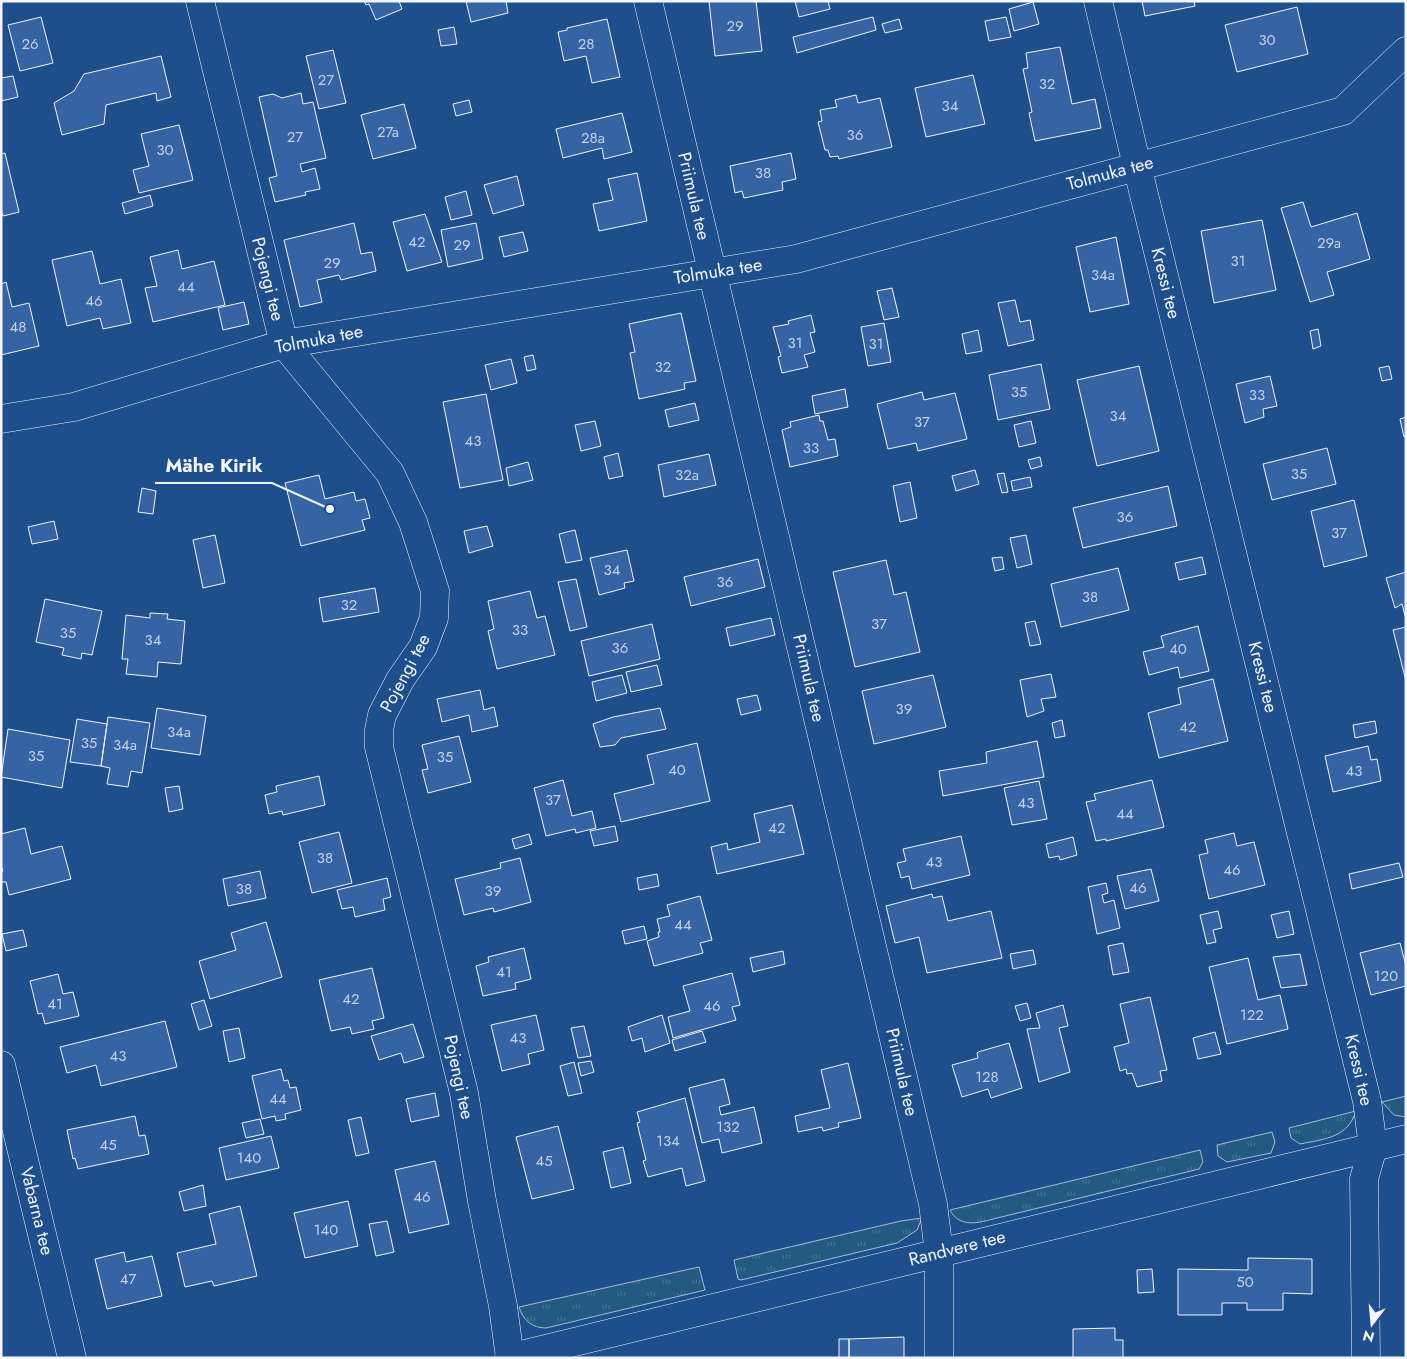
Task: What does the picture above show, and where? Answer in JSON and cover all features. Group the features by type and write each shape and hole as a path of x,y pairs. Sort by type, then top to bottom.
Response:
{"street":[{"name":"Pojengi tee","path":"200,1 284,344 390,473 413,522 435,591 434,618 423,647 400,680 382,715 379,730 379,747 464,1093 482,1201 504,1306 509,1358"},
{"name":"Priimula tee","path":"648,1 933,1204 938,1253 939,1358"},
{"name":"Kressi tee","path":"1098,1 1367,1101 1373,1147 1364,1178 1366,1358"},
{"name":"Tolmuka tee","path":"1,419 74,407 284,344 796,259 1343,111 1406,51"},
{"name":"Vabarna tee","path":"1,1065 72,1358"},
{"name":"Randvere tee","path":"509,1358 1406,1139"}],"green space":[{"path":"1406,1096 1406,1117 1394,1115 1382,1102"},
{"path":"1356,1111 1347,1127 1334,1136 1300,1144 1291,1138 1289,1128"},
{"path":"1272,1132 1275,1142 1271,1153 1227,1162 1218,1156 1217,1145"},
{"path":"1200,1150 1203,1162 1199,1169 984,1221 973,1223 962,1221 953,1215 950,1210"},
{"path":"922,1218 917,1230 897,1243 741,1280 738,1279 734,1260 901,1221"},
{"path":"699,1267 705,1290 546,1328 532,1325 523,1316 519,1307"}],"building":[{"path":"364,1 399,1 402,9 376,20 369,4 366,5"},
{"path":"466,1 506,1 508,13 471,22"},
{"path":"709,1 756,1 762,51 715,56"},
{"path":"795,1 828,1 830,9 799,17"},
{"path":"1142,1 1194,1 1195,6 1145,16"},
{"path":"1033,2 1039,24 1014,31 1009,9"},
{"path":"1297,7 1308,54 1237,72 1225,25"},
{"path":"41,17 53,63 20,71 8,25"},
{"path":"873,17 876,30 797,53 793,37"},
{"path":"1006,17 1011,37 989,41 985,21"},
{"path":"607,19 620,77 592,83 586,56 564,61 558,32 567,30 567,28"},
{"path":"899,19 902,29 885,33 882,24"},
{"path":"454,27 457,44 441,46 438,30"},
{"path":"1060,47 1072,104 1095,99 1101,128 1035,141 1029,113 1032,112 1023,69 1028,68 1026,53"},
{"path":"333,50 346,103 319,109 306,56"},
{"path":"161,56 171,97 157,101 156,93 106,105 104,124 62,135 54,103 74,91 84,74"},
{"path":"973,75 985,124 926,137 915,88"},
{"path":"13,76 18,97 1,101 1,78"},
{"path":"301,93 303,104 313,102 326,158 300,164 302,172 315,168 320,189 305,192 306,195 275,202 269,178 277,176 259,97 273,94 282,98"},
{"path":"856,95 858,103 880,98 892,147 839,159 838,156 830,157 828,150 825,150 818,122 822,121 820,110 837,107 835,100"},
{"path":"469,100 472,112 456,116 453,104"},
{"path":"404,104 416,148 373,159 361,115"},
{"path":"622,113 632,152 604,159 602,148 563,158 556,129"},
{"path":"179,125 193,180 139,193 133,170 149,166 141,134"},
{"path":"5,153 19,212 3,216 1,209 1,154"},
{"path":"791,153 796,179 782,182 783,190 744,198 742,191 735,193 730,166"},
{"path":"637,173 647,221 599,231 593,204 613,200 608,179"},
{"path":"517,176 524,205 493,214 484,185"},
{"path":"466,191 472,215 451,220 445,197"},
{"path":"150,195 153,206 125,214 122,203"},
{"path":"1303,202 1311,227 1357,213 1370,259 1327,272 1334,295 1310,302 1281,208"},
{"path":"425,214 442,262 407,271 393,222"},
{"path":"1262,220 1276,290 1214,303 1201,231"},
{"path":"354,223 361,254 372,252 376,271 341,280 339,275 317,280 322,302 300,307 284,240"},
{"path":"476,223 483,259 448,267 441,230"},
{"path":"523,232 528,251 504,257 499,237"},
{"path":"1116,237 1129,304 1090,312 1076,247"},
{"path":"178,250 182,269 214,261 225,305 153,322 145,288 157,286 150,257"},
{"path":"92,251 100,284 121,279 131,323 103,329 100,318 67,326 52,260"},
{"path":"6,282 12,307 29,303 39,346 1,355 1,284"},
{"path":"892,288 899,317 884,320 877,291"},
{"path":"1015,300 1020,322 1030,320 1034,340 1008,346 998,303"},
{"path":"244,302 249,324 223,330 218,308"},
{"path":"681,313 696,381 684,383 685,389 639,399 630,353 635,352 629,324"},
{"path":"811,315 815,332 810,333 815,352 804,355 808,367 782,373 778,357 781,356 773,327 789,324 788,321"},
{"path":"884,323 891,362 868,366 861,327"},
{"path":"1318,329 1321,346 1313,349 1310,331"},
{"path":"978,330 982,351 966,354 962,334"},
{"path":"533,355 536,369 527,371 524,357"},
{"path":"511,359 517,383 491,390 485,365"},
{"path":"1041,364 1050,409 998,420 989,375"},
{"path":"1139,366 1159,451 1097,466 1077,380"},
{"path":"1389,366 1392,379 1382,381 1379,368"},
{"path":"1270,376 1277,406 1263,409 1264,417 1245,423 1236,384"},
{"path":"845,389 848,407 815,414 812,396"},
{"path":"922,392 924,400 955,393 967,439 918,451 916,443 888,449 877,404"},
{"path":"486,394 503,480 460,488 443,402"},
{"path":"695,403 699,420 669,427 665,410"},
{"path":"819,415 820,421 823,421 828,440 835,439 838,456 790,467 782,430 791,427 790,422"},
{"path":"1406,417 1406,437 1404,437 1400,419"},
{"path":"595,421 601,446 581,451 575,425"},
{"path":"1031,421 1036,443 1019,447 1014,425"},
{"path":"1327,448 1336,484 1272,500 1263,464"},
{"path":"618,453 623,476 609,479 604,457"},
{"path":"709,454 716,485 664,497 658,465"},
{"path":"1040,457 1042,466 1031,469 1028,460"},
{"path":"528,462 533,480 509,486 506,468"},
{"path":"975,470 979,484 956,491 952,476"},
{"path":"1004,473 1008,492 1002,493 997,474"},
{"path":"319,475 325,499 354,492 356,501 365,499 370,518 362,520 365,530 301,546 285,483"},
{"path":"1030,477 1032,487 1013,491 1011,481"},
{"path":"910,482 917,518 900,522 893,486"},
{"path":"1168,486 1177,526 1083,548 1073,508"},
{"path":"142,488 156,491 153,514 138,512"},
{"path":"1354,500 1367,556 1324,567 1311,511"},
{"path":"54,521 58,539 32,544 28,527"},
{"path":"487,526 493,546 469,553 464,531"},
{"path":"575,530 582,560 566,563 559,534"},
{"path":"215,535 225,583 203,588 193,540"},
{"path":"1026,535 1032,564 1017,568 1010,538"},
{"path":"627,550 634,581 624,583 625,588 599,595 590,558"},
{"path":"1002,557 1004,569 995,571 992,558"},
{"path":"1202,557 1206,574 1179,580 1175,563"},
{"path":"758,559 765,587 691,606 684,577"},
{"path":"886,560 894,595 906,592 920,652 855,667 833,572"},
{"path":"1118,568 1129,610 1061,627 1051,584"},
{"path":"1406,572 1405,616 1402,604 1395,608 1386,578"},
{"path":"576,579 587,627 570,631 558,582"},
{"path":"375,588 379,612 323,622 319,598"},
{"path":"530,591 537,618 545,616 555,655 497,669 488,631 494,629 488,601"},
{"path":"45,599 102,611 92,655 82,653 81,659 62,655 64,648 36,642"},
{"path":"150,613 168,614 167,619 185,621 181,664 158,662 157,677 126,674 128,659 122,659 126,615 150,618"},
{"path":"771,618 775,635 730,646 726,628"},
{"path":"1035,621 1041,644 1030,646 1025,623"},
{"path":"652,624 660,659 589,676 581,641"},
{"path":"1198,626 1209,671 1180,678 1178,667 1149,675 1143,652 1164,647 1161,636"},
{"path":"1406,627 1406,681 1393,630"},
{"path":"657,665 662,685 631,692 626,672"},
{"path":"1051,674 1056,697 1041,699 1044,711 1027,717 1020,680"},
{"path":"622,675 627,693 596,701 592,682"},
{"path":"933,675 946,727 874,744 862,691"},
{"path":"1213,679 1228,741 1159,758 1148,713 1181,704 1178,688"},
{"path":"480,690 484,710 494,707 498,726 472,732 469,715 442,722 437,699"},
{"path":"757,695 761,710 741,715 737,699"},
{"path":"157,708 206,716 200,755 151,748"},
{"path":"660,708 666,729 621,738 615,745 600,747 593,724 613,717"},
{"path":"108,717 150,723 142,773 131,771 128,787 107,784 110,768 101,766"},
{"path":"77,719 107,724 101,766 70,762"},
{"path":"1062,720 1065,736 1055,738 1052,723"},
{"path":"1375,721 1377,733 1355,738 1353,725"},
{"path":"8,729 70,740 62,788 1,777"},
{"path":"459,736 471,782 428,793 422,770 428,769 422,745"},
{"path":"1037,741 1044,777 943,796 939,771 987,763 986,752"},
{"path":"697,743 710,801 621,822 614,794 654,784 647,755"},
{"path":"1368,746 1371,760 1377,759 1381,781 1333,792 1325,756"},
{"path":"319,776 325,805 283,815 282,811 269,814 265,795 277,792 276,786"},
{"path":"563,780 572,816 592,811 596,828 576,833 575,829 546,836 534,788"},
{"path":"1152,780 1164,827 1106,841 1106,839 1096,841 1086,802 1096,800 1094,794"},
{"path":"1039,781 1047,819 1012,825 1004,788"},
{"path":"179,786 183,809 169,812 165,788"},
{"path":"792,805 804,854 717,874 711,847 727,843 728,850 760,842 754,814"},
{"path":"615,826 618,841 594,846 590,831"},
{"path":"25,828 31,854 62,846 71,879 9,895 6,882 1,882 1,872 3,871 1,865 1,834"},
{"path":"339,832 352,883 312,893 299,842"},
{"path":"1234,833 1237,846 1254,842 1265,885 1209,899 1199,855 1208,853 1205,840"},
{"path":"529,834 532,844 515,849 512,839"},
{"path":"961,836 970,875 912,889 909,876 901,878 897,863 906,861 903,849"},
{"path":"1073,837 1077,855 1060,860 1059,856 1049,858 1046,844"},
{"path":"520,858 531,902 494,912 493,908 464,915 455,879 501,868 500,863"},
{"path":"1399,863 1403,877 1352,889 1349,874"},
{"path":"1151,869 1159,901 1125,909 1117,876"},
{"path":"260,871 266,898 228,906 223,879"},
{"path":"657,874 659,886 639,890 637,878"},
{"path":"387,878 391,897 383,899 385,910 355,917 353,907 342,909 337,890"},
{"path":"1106,883 1108,893 1102,895 1104,903 1114,900 1120,928 1097,934 1088,887"},
{"path":"932,894 933,898 942,896 948,921 991,911 1002,958 927,973 919,937 895,943 886,906"},
{"path":"700,896 712,940 700,943 703,953 654,966 647,941 659,937 658,932 660,932 657,919 670,916 667,905"},
{"path":"1218,911 1222,928 1213,930 1216,942 1207,944 1200,915"},
{"path":"1289,911 1294,934 1277,938 1271,915"},
{"path":"266,922 282,977 210,999 199,961 236,950 231,933"},
{"path":"644,926 647,939 625,944 622,931"},
{"path":"23,930 27,946 6,951 2,934"},
{"path":"1123,943 1129,972 1113,975 1108,946"},
{"path":"1400,943 1406,966 1406,986 1371,995 1360,953"},
{"path":"524,948 531,979 515,983 516,989 483,996 476,966 489,962 488,957"},
{"path":"1033,950 1036,964 1013,969 1010,954"},
{"path":"783,951 785,964 753,972 750,958"},
{"path":"1300,954 1307,985 1281,988 1273,957"},
{"path":"1248,958 1258,1000 1280,995 1288,1029 1227,1044 1209,967"},
{"path":"372,968 384,1018 372,1021 374,1029 352,1034 350,1027 331,1031 319,980"},
{"path":"732,973 740,1005 732,1007 736,1020 673,1038 668,1017 690,1011 683,986"},
{"path":"58,974 63,994 73,992 79,1016 45,1024 42,1013 38,1014 30,981"},
{"path":"1150,997 1167,1070 1160,1071 1162,1081 1137,1087 1132,1073 1127,1074 1126,1069 1120,1071 1114,1047 1129,1043 1120,1004"},
{"path":"204,1000 212,1026 199,1030 191,1004"},
{"path":"1027,1003 1031,1018 1020,1021 1015,1006"},
{"path":"1063,1005 1068,1026 1059,1028 1070,1072 1039,1082 1027,1029 1040,1028 1036,1013"},
{"path":"536,1015 544,1050 528,1054 530,1064 502,1071 491,1025"},
{"path":"662,1015 670,1043 645,1052 642,1038 632,1041 628,1027"},
{"path":"165,1021 177,1067 101,1086 96,1065 67,1073 60,1047"},
{"path":"413,1024 424,1057 404,1063 401,1053 379,1060 371,1036"},
{"path":"584,1026 591,1056 578,1058 571,1028"},
{"path":"239,1028 245,1058 229,1062 223,1031"},
{"path":"702,1031 706,1042 675,1051 672,1040"},
{"path":"1215,1032 1221,1054 1198,1059 1193,1038"},
{"path":"1009,1043 1022,1088 991,1098 988,1089 962,1097 952,1065 978,1058 978,1052"},
{"path":"591,1061 594,1072 581,1076 578,1063"},
{"path":"574,1062 582,1093 568,1096 560,1066"},
{"path":"848,1063 861,1118 838,1123 839,1127 823,1131 822,1127 798,1132 795,1116 830,1108 821,1070"},
{"path":"281,1069 284,1081 288,1080 290,1088 296,1087 301,1110 285,1114 286,1119 276,1121 275,1116 262,1119 252,1076"},
{"path":"724,1079 730,1104 719,1107 721,1115 754,1107 762,1143 722,1153 719,1139 702,1143 689,1088"},
{"path":"435,1093 439,1116 411,1122 406,1099"},
{"path":"685,1098 705,1181 686,1186 682,1168 648,1177 643,1161 646,1160 637,1123 640,1122 637,1112"},
{"path":"135,1116 139,1136 145,1135 149,1154 78,1169 75,1158 73,1159 67,1130"},
{"path":"361,1117 369,1153 356,1156 348,1120"},
{"path":"260,1119 264,1134 246,1138 242,1123"},
{"path":"558,1126 574,1189 532,1199 516,1137"},
{"path":"271,1136 279,1168 226,1180 219,1148"},
{"path":"623,1147 631,1183 611,1188 603,1152"},
{"path":"435,1161 449,1224 409,1233 395,1170"},
{"path":"203,1185 206,1206 184,1211 179,1192"},
{"path":"348,1201 358,1246 305,1258 294,1213"},
{"path":"240,1206 257,1276 214,1286 212,1281 185,1287 177,1253 216,1244 209,1214"},
{"path":"387,1221 394,1252 376,1256 369,1224"},
{"path":"124,1252 126,1262 152,1256 162,1296 107,1309 95,1259"},
{"path":"1248,1258 1312,1259 1312,1294 1283,1293 1283,1310 1247,1310 1247,1303 1222,1303 1222,1315 1178,1315 1178,1269 1248,1270"},
{"path":"1152,1269 1154,1292 1138,1293 1137,1270"},
{"path":"1115,1328 1115,1340 1123,1340 1123,1358 1073,1358 1073,1329"},
{"path":"904,1337 904,1358 849,1358 849,1339"},
{"path":"839,1339 849,1339 849,1358 839,1358"}],"place":[{"name":"Mähe Kirik","path":"330,509"}]}
